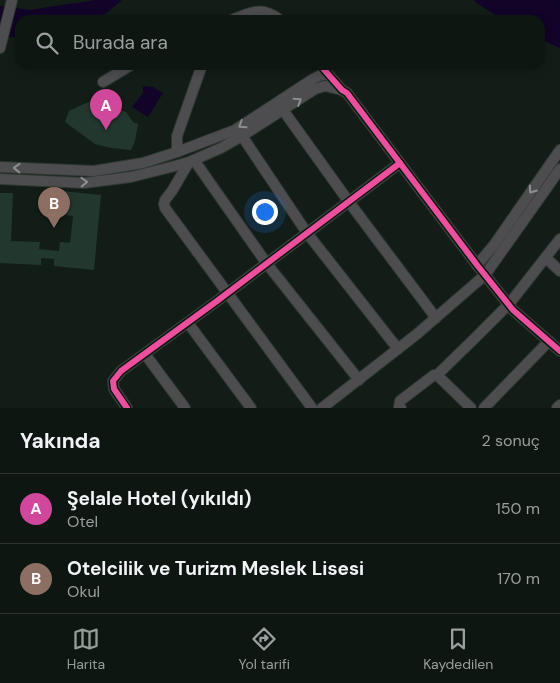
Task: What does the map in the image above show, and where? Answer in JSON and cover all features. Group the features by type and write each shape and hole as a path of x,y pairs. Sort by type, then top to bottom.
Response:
{"street":[{"path":"1,44 12,0"},
{"path":"245,15 265,11 274,15"},
{"path":"103,82 123,70"},
{"path":"176,152 177,136 200,70"},
{"path":"324,70 347,93 513,310 560,351"},
{"path":"0,167 94,171 143,163 235,130 313,79 321,75 328,75"},
{"path":"0,179 84,183 131,177 191,161 221,148 315,89 325,86 342,90"},
{"path":"283,110 436,318"},
{"path":"242,136 307,233 398,349"},
{"path":"477,265 494,245 560,150"},
{"path":"191,161 267,264 359,380"},
{"path":"191,161 165,200 165,208 312,408"},
{"path":"127,408 114,389 113,381 121,371 227,294 400,163"},
{"path":"322,408 436,318 485,275 560,169"},
{"path":"400,407 400,401 436,375 509,304 560,239"},
{"path":"546,258 560,271"},
{"path":"188,323 251,408"},
{"path":"484,408 549,341"},
{"path":"145,354 185,408"},
{"path":"436,375 471,408"}],"shaded area":[{"path":"122,0 104,15 15,15 15,38 0,36 0,6 30,10 91,1"},
{"path":"474,0 560,1 560,48 545,41 545,15 495,15"},
{"path":"143,86 153,87 163,93 148,117 132,107 143,93"}],"building":[{"path":"95,100 126,112 133,122 138,124 135,141 131,150 95,144 65,122 69,111"},
{"path":"62,191 101,195 94,270 54,266 54,259 41,258 41,265 0,263 0,193 13,193 11,241 40,242 39,249 59,251 60,242 70,243 73,216 64,215 65,205 61,205"}],"cycle path":[{"path":"324,70 347,93 513,310 560,351"},
{"path":"127,408 114,389 113,381 121,371 400,163"}],"place":[{"name":"Şelale Hotel (yıkıldı)","path":"106,130"},
{"name":"Otelcilik ve Turizm Meslek Lisesi","path":"54,228"}]}
